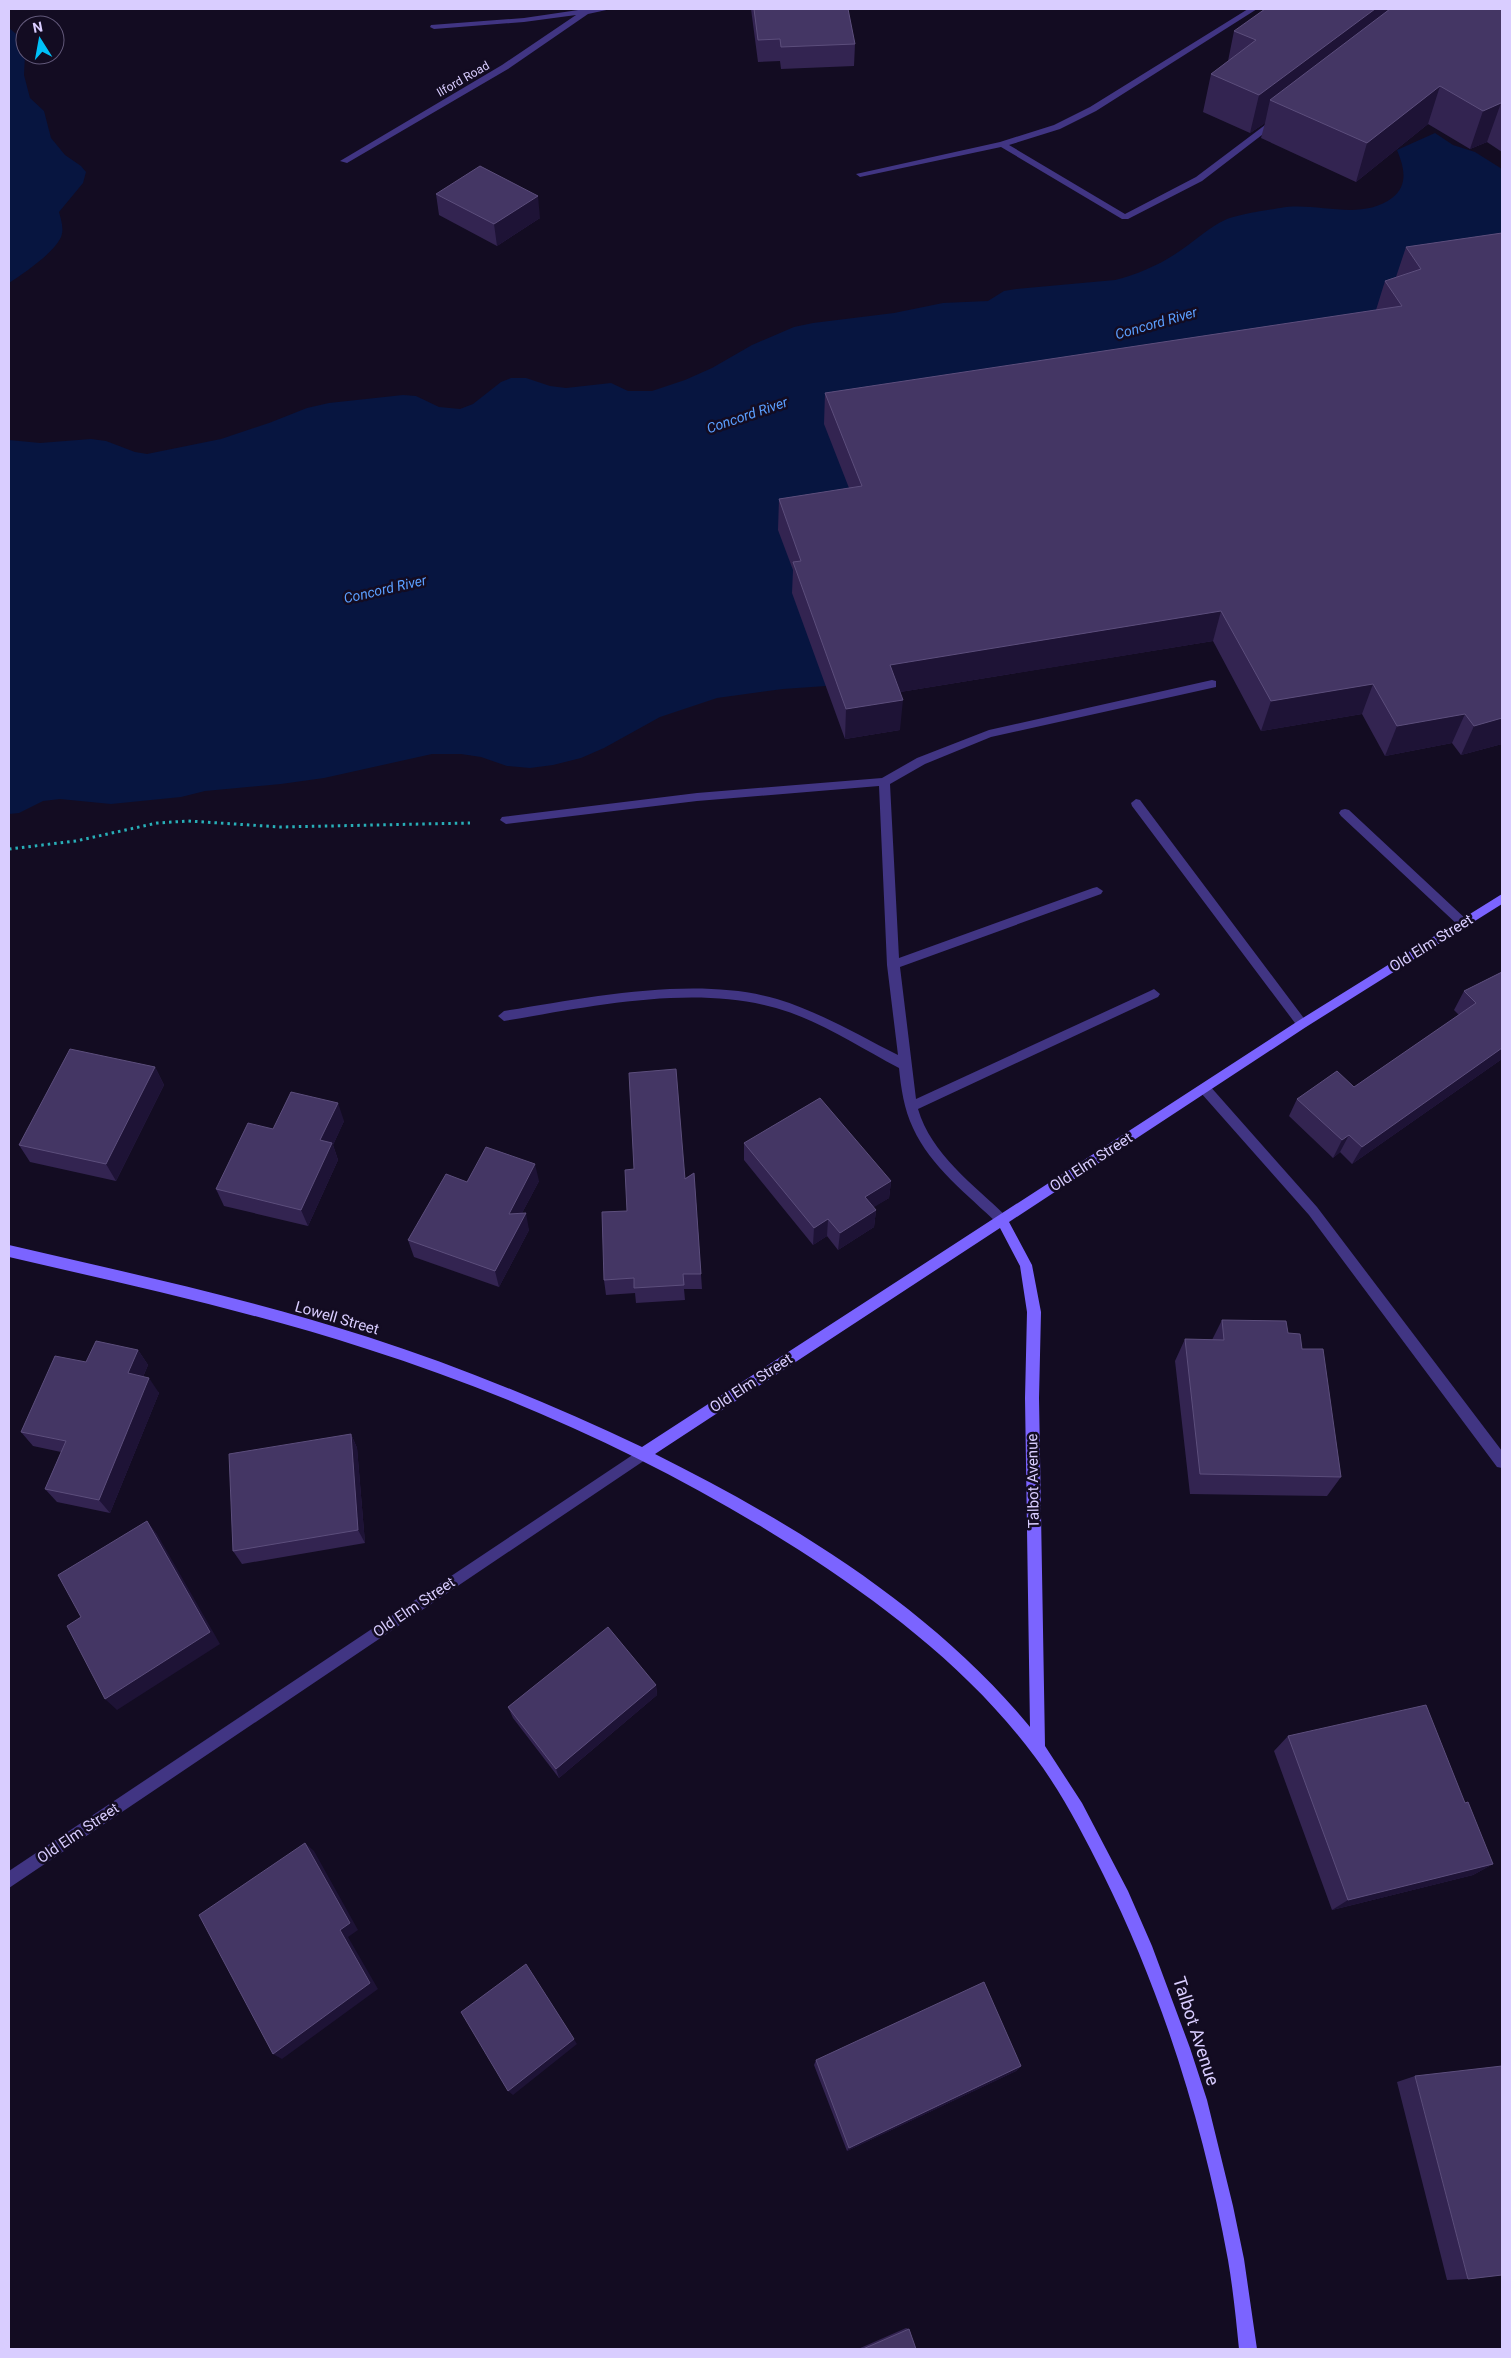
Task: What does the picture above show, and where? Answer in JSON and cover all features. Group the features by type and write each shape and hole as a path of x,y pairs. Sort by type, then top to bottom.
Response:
{"main road":[{"name":"Old Elm Street","path":"643,1454 1302,1024 1502,898"},
{"name":"Talbot Avenue","path":"1002,1220 1026,1265 1034,1312 1032,1398 1038,1749"},
{"name":"Lowell Street","path":"9,1250 242,1307 354,1339 513,1397 643,1454"},
{"name":"Talbot Avenue","path":"643,1454 704,1485 757,1516 856,1578 894,1606 978,1680 1038,1749 1084,1822 1121,1893 1140,1935 1176,2028 1214,2161 1236,2261 1248,2349"}],"street":[{"path":"434,26 524,20 588,10 607,9"},
{"path":"860,174 1002,144 1057,127 1094,109 1253,9"},
{"name":"Ilford Road","path":"344,161 505,67 547,40 588,10"},
{"path":"1002,144 1125,217 1199,179 1284,114"},
{"path":"506,820 698,797 884,782 921,761 989,734 1212,684"},
{"path":"884,782 888,910 893,965 905,1065 916,1123 933,1150 1002,1220"},
{"path":"1136,803 1302,1024"},
{"path":"1346,813 1463,923"},
{"path":"893,965 1097,891"},
{"path":"912,1106 1154,994"},
{"path":"504,1016 647,997 692,995 736,997 773,1003 801,1012 905,1065"},
{"path":"1205,1088 1312,1211 1502,1462"},
{"name":"Old Elm Street","path":"9,1880 643,1454"}],"path":[{"path":"9,849 76,840 157,823 188,821 280,827 462,823 506,820"}],"water":[{"path":"9,28 15,33 15,65 24,65 24,75 30,98 44,111 51,138 65,155 81,166 86,172 83,183 59,212 62,232 56,245 37,263 9,283"},
{"name":"Concord River","path":"1435,133 1453,145 1475,152 1502,169 1502,251 1410,301 860,517 801,592 826,686 783,689 717,698 660,717 604,748 581,758 553,765 530,768 507,766 481,757 461,754 432,754 324,778 205,791 181,797 111,804 60,799 43,801 19,813 9,814 9,440 40,443 91,439 106,441 135,452 147,454 221,439 307,408 329,403 403,395 416,396 439,407 460,409 473,404 501,382 511,378 526,378 550,386 566,388 611,383 628,391 652,391 685,380 712,368 752,345 794,327 894,313 943,303 988,301 1004,291 1016,289 1115,280 1133,275 1160,263 1214,226 1236,216 1294,207 1352,210 1366,209 1379,205 1392,198 1403,182 1402,163 1397,150"}],"building":[{"path":"754,9 848,9 855,44 781,47 780,39 758,40"},
{"path":"1265,9 1375,9 1259,95 1211,74 1256,40 1234,31"},
{"path":"1390,9 1502,9 1502,104 1483,111 1440,86 1367,143 1270,100"},
{"path":"480,166 538,196 494,224 436,194"},
{"path":"1502,233 1502,718 1474,726 1465,714 1397,726 1373,684 1271,701 1221,611 890,665 903,700 846,709 793,562 801,561 779,499 862,486 825,393 1402,306 1385,281 1421,269 1406,247"},
{"path":"1502,972 1502,1048 1362,1147 1349,1135 1342,1140 1297,1099 1337,1071 1354,1087 1476,1003 1464,991"},
{"path":"70,1049 155,1067 106,1164 19,1145"},
{"path":"676,1069 685,1179 694,1173 701,1274 683,1274 684,1285 634,1288 634,1278 604,1280 602,1212 627,1211 625,1170 634,1169 629,1073"},
{"path":"291,1092 338,1103 320,1140 332,1143 301,1210 216,1189 248,1123 273,1129"},
{"path":"820,1098 891,1181 865,1197 876,1210 840,1233 828,1219 814,1228 744,1143"},
{"path":"486,1147 535,1164 509,1214 526,1213 495,1271 408,1240 446,1174 467,1182"},
{"path":"1222,1320 1286,1321 1288,1333 1300,1334 1302,1349 1323,1349 1341,1477 1200,1474 1185,1339 1224,1340"},
{"path":"96,1341 138,1350 128,1373 149,1378 99,1500 45,1489 66,1441 21,1432 55,1356 86,1362"},
{"path":"351,1434 358,1530 233,1551 229,1454"},
{"path":"147,1521 210,1632 105,1699 67,1626 81,1617 58,1575"},
{"path":"608,1627 656,1685 556,1769 508,1707"},
{"path":"1426,1705 1465,1803 1468,1802 1493,1864 1348,1900 1288,1736"},
{"path":"305,1843 350,1923 340,1930 370,1983 273,2054 199,1915"},
{"path":"526,1964 574,2039 508,2091 461,2012"},
{"path":"984,1982 1021,2066 849,2148 816,2060"},
{"path":"1502,2066 1502,2275 1468,2279 1415,2076"},
{"path":"909,2329 916,2349 863,2349"}]}
